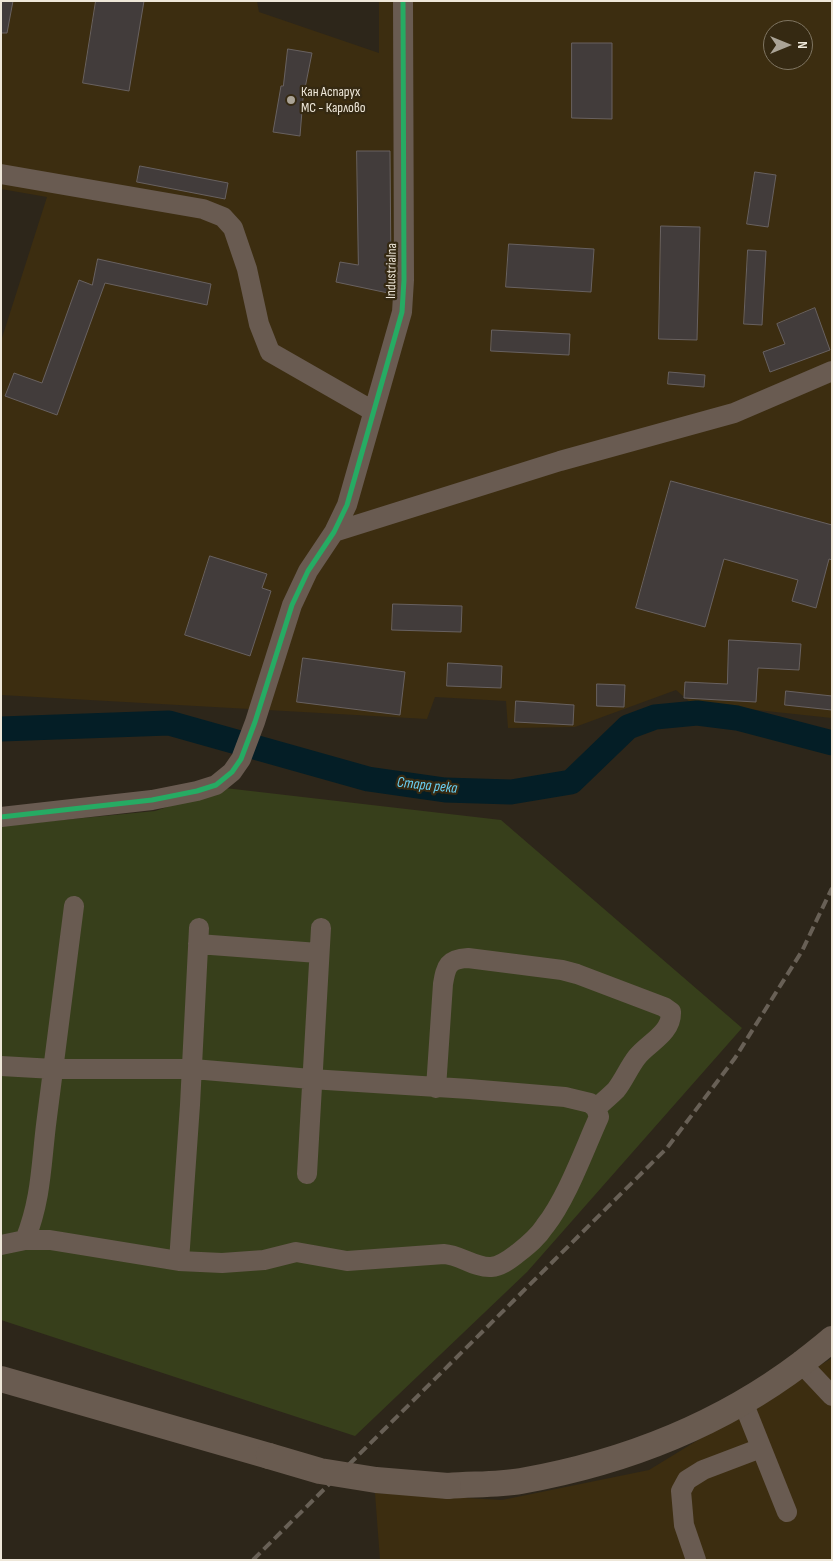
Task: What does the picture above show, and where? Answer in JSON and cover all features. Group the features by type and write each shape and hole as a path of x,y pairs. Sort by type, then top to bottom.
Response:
{"main road":[{"path":"1,1379 320,1471 376,1480 448,1486 518,1481 572,1470 640,1450 686,1432 778,1382 832,1339"}],"street":[{"name":"Industrialna","path":"1,817 152,800 197,791 216,785 232,772 240,759 255,722 292,605 308,570 334,532 347,505 402,312 404,280 403,1"},
{"path":"1,174 203,209 223,217 233,228 247,269 258,324 270,352 373,411"},
{"path":"334,532 560,460 734,413 832,371"},
{"path":"25,1240 34,1219 39,1195 74,906"},
{"path":"307,1174 318,953 321,928"},
{"path":"179,1261 199,936 318,953"},
{"path":"436,1088 443,984 446,970 450,963 457,959 468,958 543,967 577,974 664,1006 671,1012 671,1019 665,1030 637,1056 616,1090 596,1108"},
{"path":"1,1066 54,1070 192,1069 565,1097 590,1102 596,1108 599,1116 560,1203 551,1218 534,1239 508,1261 500,1265 487,1266 457,1258 450,1254 347,1261 296,1252 264,1260 222,1263 179,1261 50,1240 25,1240 1,1245"},
{"path":"801,1363 832,1396"},
{"path":"743,1402 787,1512"},
{"path":"696,1560 684,1525 681,1492 687,1480 703,1470 761,1448"}],"shaded area":[{"path":"1,1 257,1 259,12 379,53 379,1 832,1 832,718 691,703 676,690 575,727 508,728 506,701 435,697 427,719 1,695 1,341 47,197 1,189"},
{"path":"832,1358 832,1560 380,1560 375,1493 502,1500 649,1470"}],"green space":[{"path":"225,788 501,820 742,1028 527,1272 355,1436 1,1320 1,826 155,811"}],"building":[{"path":"1,1 13,1 7,33 1,33"},
{"path":"96,1 144,1 129,91 83,83"},
{"path":"572,43 612,43 612,119 572,118"},
{"path":"288,49 312,53 303,98 300,136 273,132 281,86 283,86"},
{"path":"357,151 390,151 391,276 388,293 336,282 340,262 358,265"},
{"path":"140,166 228,183 225,199 137,182"},
{"path":"755,172 776,175 768,227 747,224"},
{"path":"661,226 700,227 697,340 659,339"},
{"path":"509,244 594,249 591,292 506,287"},
{"path":"748,250 766,251 762,325 744,324"},
{"path":"98,259 211,284 207,305 105,283 57,415 5,396 14,373 42,383 79,280 92,285"},
{"path":"815,308 830,350 770,372 763,352 785,344 777,324"},
{"path":"492,330 570,334 569,355 491,351"},
{"path":"669,372 705,375 704,387 668,384"},
{"path":"671,481 832,525 832,560 829,559 816,608 792,601 798,580 724,559 705,627 636,608"},
{"path":"210,556 267,574 262,588 271,591 250,656 185,635"},
{"path":"393,604 462,606 461,632 392,630"},
{"path":"729,640 801,644 799,670 758,668 756,702 684,698 685,682 727,684"},
{"path":"303,658 405,672 400,715 297,702"},
{"path":"448,663 502,666 501,688 447,686"},
{"path":"597,684 625,685 624,707 597,706"},
{"path":"786,691 832,696 832,710 785,705"},
{"path":"516,701 574,705 573,725 515,722"}],"waterway":[{"name":"Стара река","path":"1,729 169,723 368,779 445,790 511,792 571,782 628,727 655,717 697,713 737,718 832,743"}],"railway":[{"path":"253,1560 667,1148 735,1058 802,951 832,888"}],"cycle path":[{"path":"1,817 152,800 197,791 216,785 232,772 241,759 255,722 292,605 308,571 334,532 347,505 402,312 404,280 403,1"}],"place":[{"name":"Кан Аспарух МС - Карлово","path":"291,100"}]}
